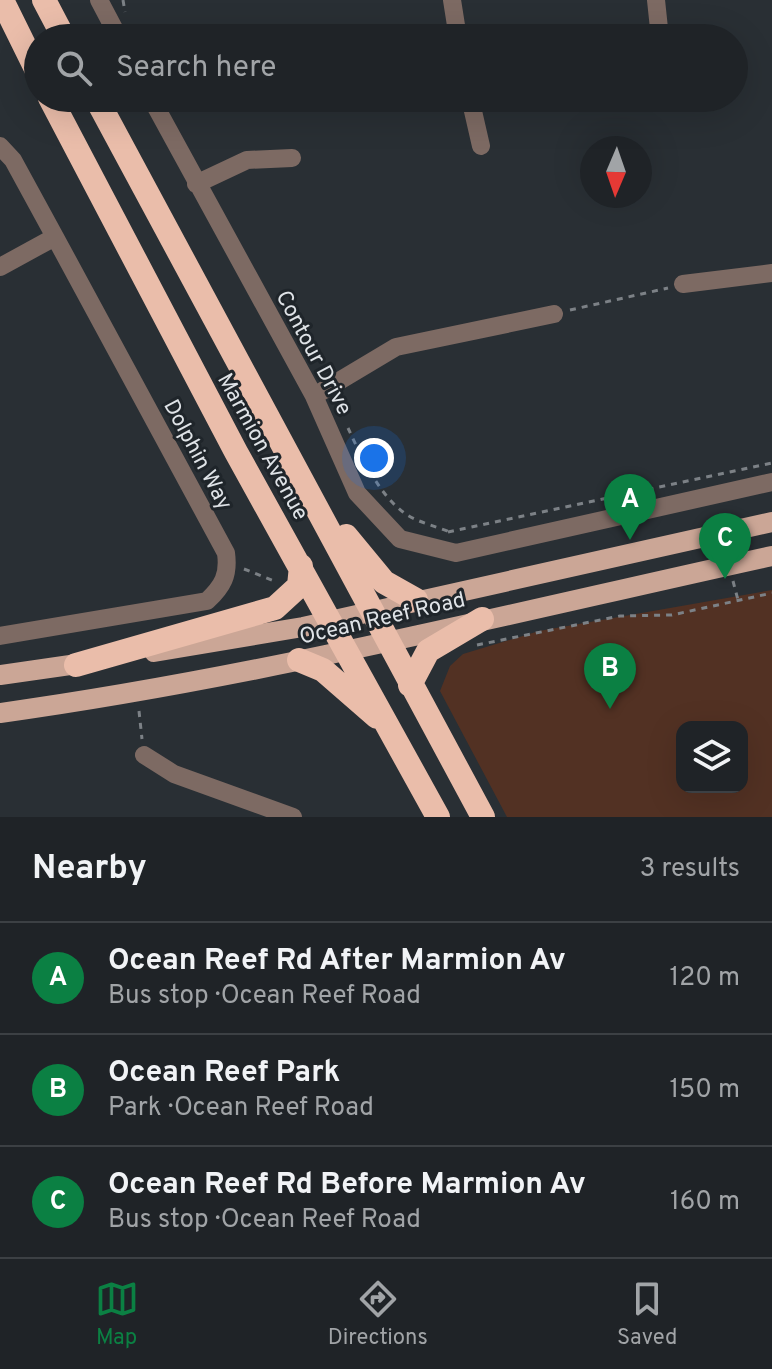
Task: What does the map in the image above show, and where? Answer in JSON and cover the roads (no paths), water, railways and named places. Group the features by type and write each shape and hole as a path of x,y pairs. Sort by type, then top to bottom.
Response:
{"highway":[{"path":"2,0 24,45"},
{"path":"44,0 57,24"},
{"path":"0,36 24,57"},
{"name":"Marmion Avenue","path":"57,112 236,452 438,817"},
{"name":"Marmion Avenue","path":"104,112 386,642 483,817"},
{"path":"254,390 288,423 334,516 364,561 395,591 416,600"},
{"path":"76,665 275,608 299,586 301,566"},
{"path":"410,685 428,651 482,619"},
{"path":"299,660 323,670 365,709 386,723"}],"main road":[{"name":"Ocean Reef Road","path":"0,675 76,665 329,621 772,522"},
{"name":"Ocean Reef Road","path":"0,713 154,690 772,556"}],"street":[{"path":"452,0 456,24"},
{"path":"656,0 659,24"},
{"path":"103,1 113,24"},
{"name":"Contour Drive","path":"158,112 314,396 357,493 400,539 456,553 772,482"},
{"path":"473,112 481,146"},
{"name":"Dolphin Way","path":"0,146 13,160 226,553 228,571 220,589 207,601 0,636"},
{"path":"196,184 247,160 292,158"},
{"path":"0,267 55,237"},
{"path":"683,284 772,273"},
{"path":"314,396 396,347 554,314"},
{"path":"144,755 174,774 293,817"}],"place":[{"name":"Ocean Reef Rd After Marmion Av","path":"630,540"},
{"name":"Ocean Reef Rd Before Marmion Av","path":"725,579"},
{"name":"Ocean Reef Park","path":"610,709"}]}
